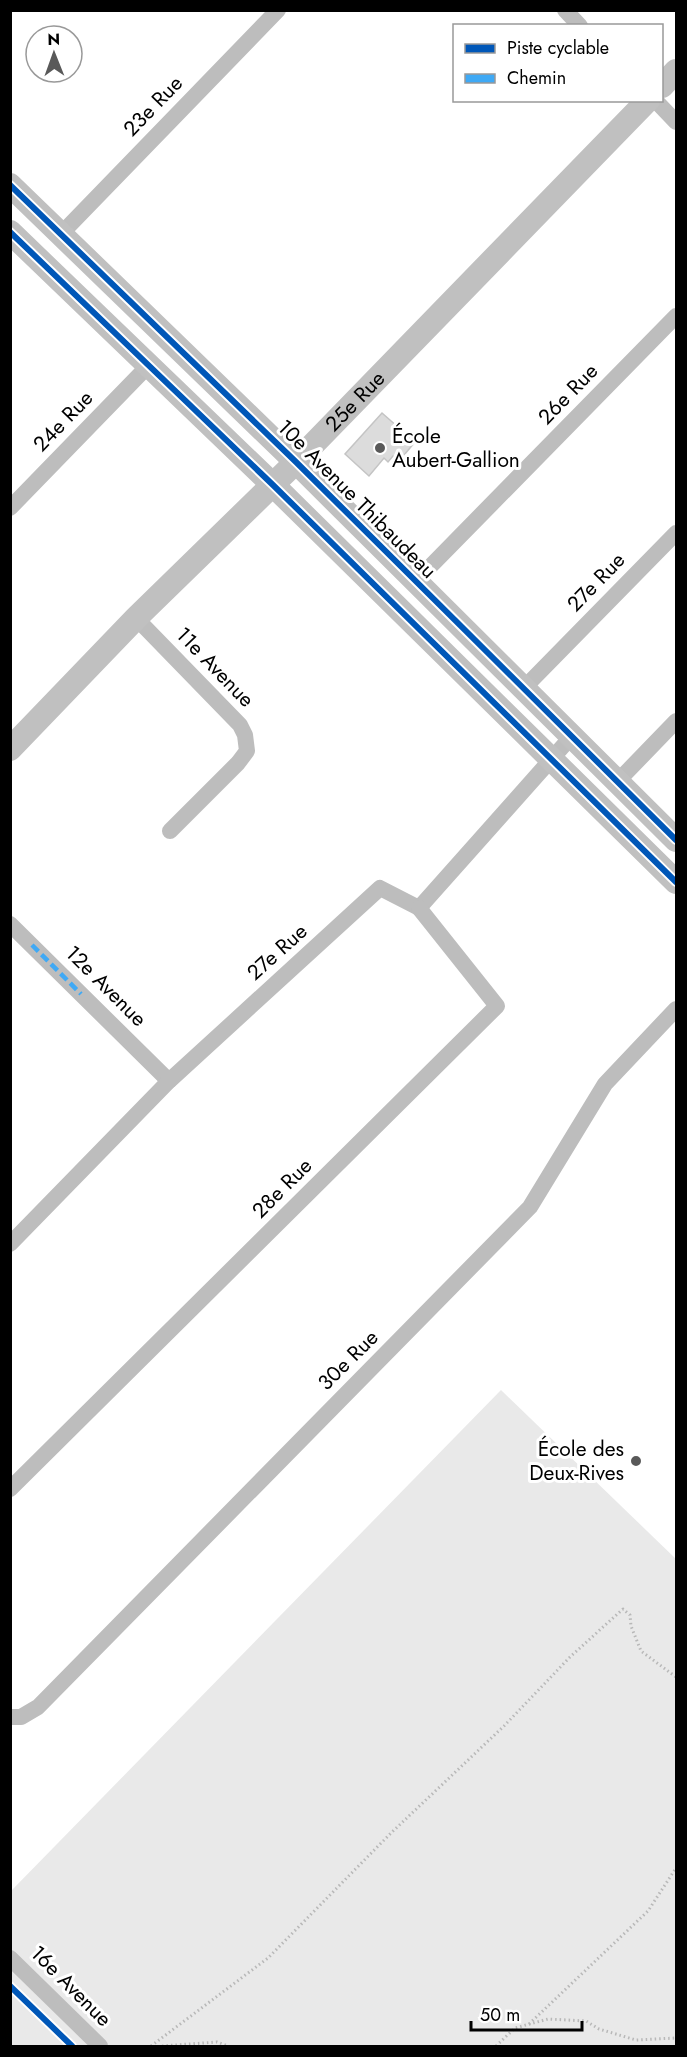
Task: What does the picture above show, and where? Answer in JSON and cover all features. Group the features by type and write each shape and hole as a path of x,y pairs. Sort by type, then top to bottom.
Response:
{"street":[{"name":"23e Rue","path":"61,234 278,10"},
{"path":"565,10 578,24"},
{"path":"663,85 676,71"},
{"name":"25e Rue","path":"10,748 136,618 296,462 646,102"},
{"path":"657,102 676,122"},
{"name":"10e Avenue Thibaudeau","path":"10,185 296,462 676,840"},
{"path":"10,232 273,485 676,882"},
{"name":"26e Rue","path":"416,581 676,316"},
{"name":"24e Rue","path":"10,508 149,365"},
{"name":"27e Rue","path":"523,689 676,533"},
{"name":"11e Avenue","path":"136,618 240,725 248,751 170,831"},
{"path":"618,781 676,721"},
{"path":"419,908 572,736"},
{"name":"27e Rue","path":"10,1244 169,1081 380,888 419,908"},
{"name":"28e Rue","path":"10,1489 497,1006 419,908"},
{"name":"12e Avenue","path":"10,924 169,1081"},
{"name":"30e Rue","path":"16,1717 38,1707 530,1207 605,1084 676,1009"},
{"name":"16e Avenue","path":"10,1958 100,2046"}],"path":[{"path":"151,2046 268,1958 391,1833 504,1726 570,1657 623,1609 630,1615 631,1626 640,1651 676,1677"},
{"path":"529,2024 648,1911 676,1868"},
{"path":"496,2046 515,2028 548,2019 586,2021 599,2029 636,2040 676,2038"},
{"path":"162,2046 217,2042 228,2046"}],"shaded area":[{"path":"501,1390 676,1559 676,2046 11,2046 11,1891"}],"building":[{"name":"École Aubert-Gallion","path":"382,413 415,442 399,461 393,456 388,462 384,458 369,476 345,454"}],"marked path":[{"path":"32,945 81,994"}],"cycle path":[{"path":"10,185 296,462 676,840"},
{"path":"10,232 273,485 676,882"},
{"path":"10,1986 72,2046"}],"place":[{"name":"École Aubert-Gallion","path":"380,448"},
{"name":"École des Deux-Rives","path":"636,1461"}]}
